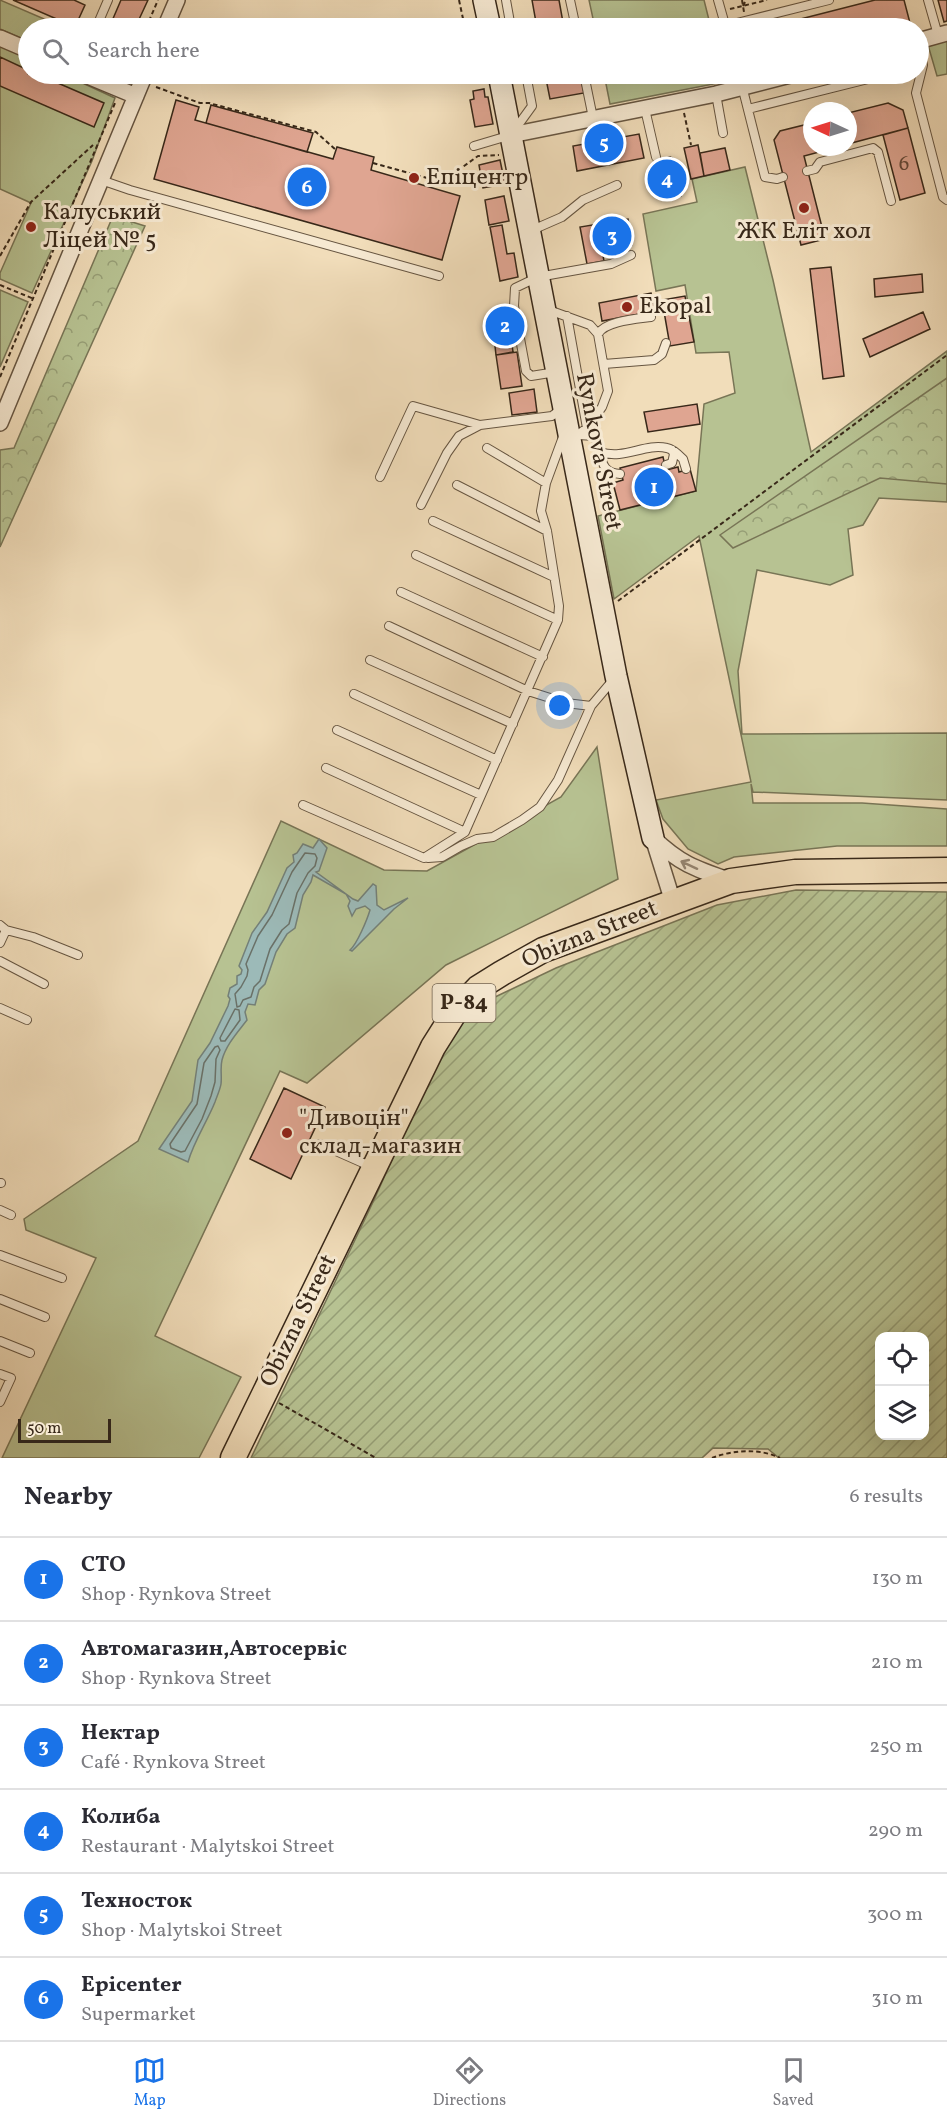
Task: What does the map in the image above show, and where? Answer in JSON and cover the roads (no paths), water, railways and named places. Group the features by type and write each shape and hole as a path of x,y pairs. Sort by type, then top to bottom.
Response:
{"main road":[{"path":"484,0 488,18"},
{"name":"Rynkova Street","path":"501,84 556,372 573,428 603,612 653,838"},
{"name":"Obizna Street","path":"233,1458 433,1047 455,1012 478,988 543,950 731,881 795,872 947,870"}],"street":[{"path":"169,18 177,0"},
{"path":"0,38 18,46"},
{"path":"108,84 136,96"},
{"path":"0,423 136,96 146,84"},
{"path":"511,135 716,94 733,84"},
{"path":"653,838 672,856 685,864 731,881"},
{"name":"Rynkova Street","path":"653,838 673,902"}],"lane":[{"path":"100,18 108,0"},
{"path":"506,0 509,18"},
{"path":"570,0 574,18"},
{"path":"718,0 723,18"},
{"path":"760,18 829,0"},
{"path":"928,0 942,34"},
{"path":"474,146 511,135 532,106 528,84"},
{"path":"586,84 593,118"},
{"path":"741,84 765,177 783,177"},
{"path":"748,109 848,84"},
{"path":"918,84 916,93 943,197 947,200"},
{"path":"716,94 723,133"},
{"path":"645,109 656,157"},
{"path":"807,171 815,169 820,162 873,148 878,152 891,201"},
{"path":"101,180 147,195 439,276"},
{"path":"528,231 562,217 583,200 617,185"},
{"path":"556,372 531,376 526,371 514,306 515,288 538,277 611,264 631,255"},
{"path":"543,308 590,325 651,317"},
{"path":"424,858 465,832 558,620 559,606 555,577 547,531 541,512 546,483 573,428 567,316"},
{"path":"598,334 601,328 609,324"},
{"path":"573,428 602,408 608,391 598,334 590,325"},
{"path":"604,364 654,360 662,354 666,343"},
{"path":"380,477 412,406 480,425"},
{"path":"422,505 447,453 459,436 480,425 552,416 573,428 595,436 604,466 611,473 621,474"},
{"path":"487,448 546,483"},
{"path":"600,452 620,455 653,448 668,448 683,459 686,470"},
{"path":"666,465 672,463 674,454 672,450"},
{"path":"458,485 547,531"},
{"path":"433,521 555,577"},
{"path":"416,555 558,620"},
{"path":"401,592 543,657"},
{"path":"389,626 528,691 566,703 591,706"},
{"path":"370,660 513,724"},
{"path":"303,805 424,858 442,857 477,839 493,837 540,807 558,780 591,706 616,676"},
{"path":"354,694 497,760"},
{"path":"336,730 482,795"},
{"path":"326,768 465,832"},
{"path":"0,943 3,928 78,955"},
{"path":"0,961 44,984"},
{"path":"0,1008 27,1020"},
{"path":"320,1144 374,1168"},
{"path":"0,1210 11,1215"},
{"path":"0,1255 62,1278"},
{"path":"0,1299 45,1317"},
{"path":"0,1341 30,1353"},
{"path":"0,1374 11,1378 0,1402"}],"water":[{"path":"319,839 327,848 319,871 316,872 353,899 358,901 373,884 376,886 377,905 384,910 408,898 352,951 350,950 359,937 370,910 365,906 356,909 352,916 348,906 350,901 346,894 313,875 303,895 295,928 287,934 276,952 265,984 259,990 255,1005 248,1004 245,1012 247,1020 226,1049 221,1063 219,1091 188,1162 159,1149 192,1101 198,1060 210,1043 228,1006 230,988 237,984 237,976 241,974 242,970 239,966 252,933 267,912 287,868 294,862 293,855 303,844 313,848"}],"place":[{"name":"Техносток","path":"604,143"},
{"name":"Епіцентр","path":"414,178"},
{"name":"Колиба","path":"667,179"},
{"name":"Epicenter","path":"307,187"},
{"name":"ЖК Еліт хол","path":"804,208"},
{"name":"Калуський Ліцей № 5","path":"31,227"},
{"name":"Нектар","path":"612,236"},
{"name":"Ekopal","path":"627,307"},
{"name":"Автомагазин,Автосервіс","path":"505,326"},
{"name":"СТО","path":"654,487"},
{"name":"\"Дивоцін\" склад-магазин","path":"287,1133"}]}
